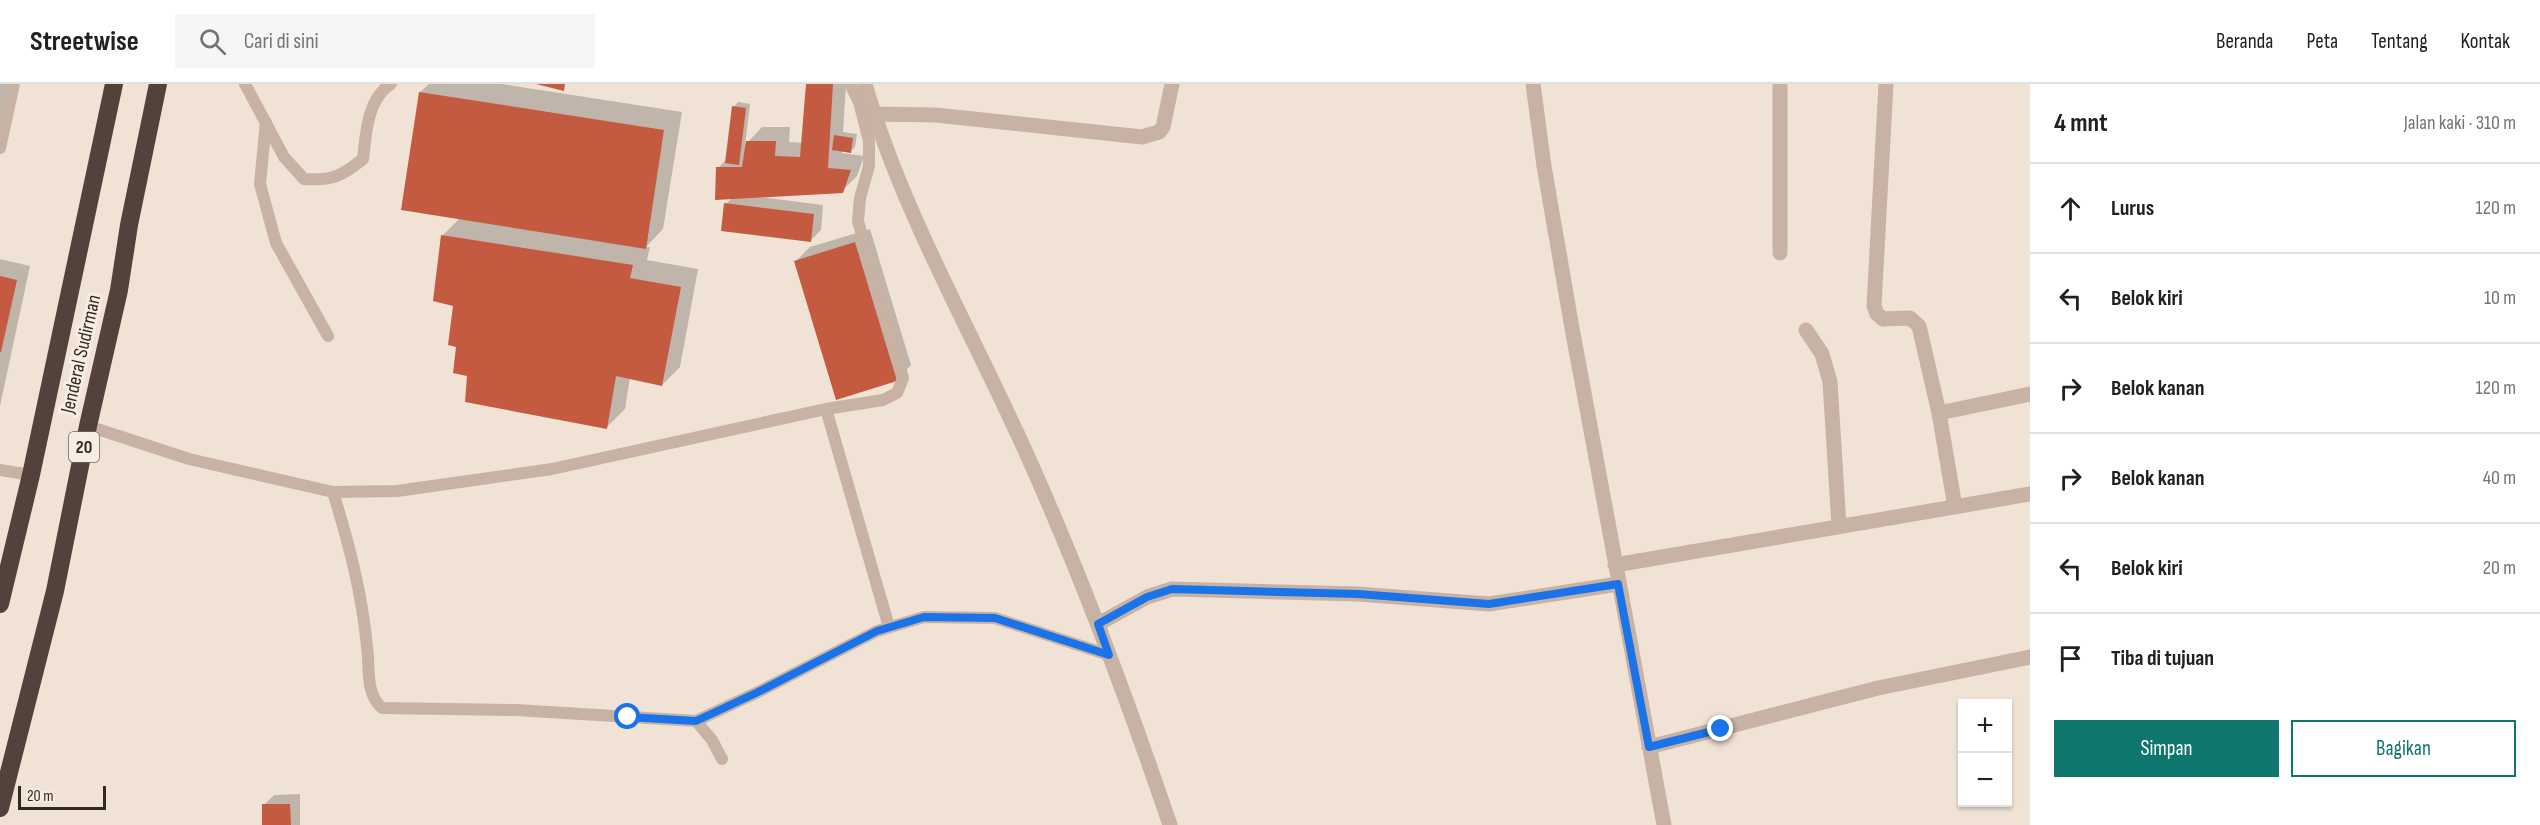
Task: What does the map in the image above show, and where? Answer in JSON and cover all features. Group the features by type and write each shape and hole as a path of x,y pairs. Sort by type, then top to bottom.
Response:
{"highway":[{"name":"Jenderal Sudirman","path":"0,604 31,475 114,84"},
{"name":"Jenderal Sudirman","path":"0,808 55,591 88,426 119,290 129,225 158,84"}],"street":[{"path":"865,84 905,197 1028,456 1098,624 1170,825"},
{"path":"874,114 936,114 1142,137 1159,132 1163,127 1172,84"},
{"path":"1533,84 1552,213 1618,584 1664,825"},
{"path":"1780,84 1780,254"},
{"path":"1886,84 1874,306 1876,314 1883,318 1910,318 1919,326 1939,413 1955,507"},
{"path":"1806,330 1822,354 1830,382 1839,526"},
{"path":"1939,413 2030,394"},
{"path":"1615,565 2030,494"},
{"path":"1098,624 1147,597 1172,589 1358,594 1489,604 1618,584"},
{"path":"1649,747 1878,688 2030,657"}],"lane":[{"path":"0,148 14,84"},
{"path":"245,84 284,157 304,179 326,181 345,173 363,159 369,122 376,100 391,84"},
{"path":"88,426 189,459 333,492 397,491 552,469 826,409 883,400 897,393 903,378 858,221 860,198 869,166 869,141 859,102 850,84"},
{"path":"267,122 260,184 276,243 328,336"},
{"path":"826,409 889,627"},
{"path":"0,470 31,475"},
{"path":"333,492 353,558 367,647 370,688 374,701 382,708 516,710 696,721 877,631 924,617 995,618 1109,655"},
{"path":"696,721 712,740 722,759"}],"building":[{"path":"536,84 565,84 564,91"},
{"path":"806,84 833,84 828,168 851,170 843,193 715,200 716,167 742,167 746,141 776,141 775,156 800,157"},
{"path":"419,92 664,130 646,249 401,210"},
{"path":"732,106 746,108 739,165 725,163"},
{"path":"834,135 853,138 851,153 832,150"},
{"path":"724,203 814,214 811,242 721,231"},
{"path":"441,235 633,265 630,278 681,287 662,386 616,376 607,429 465,402 467,376 453,373 456,347 448,345 453,306 433,301"},
{"path":"855,242 897,381 836,400 794,261"},
{"path":"0,276 17,280 1,352 0,352"},
{"path":"262,804 290,804 291,825 262,825"}],"route":[{"path":"628,717 696,721 877,631 924,617 995,618 1109,655 1098,624 1147,597 1172,589 1358,594 1489,604 1618,584 1649,747 1721,729"}]}
